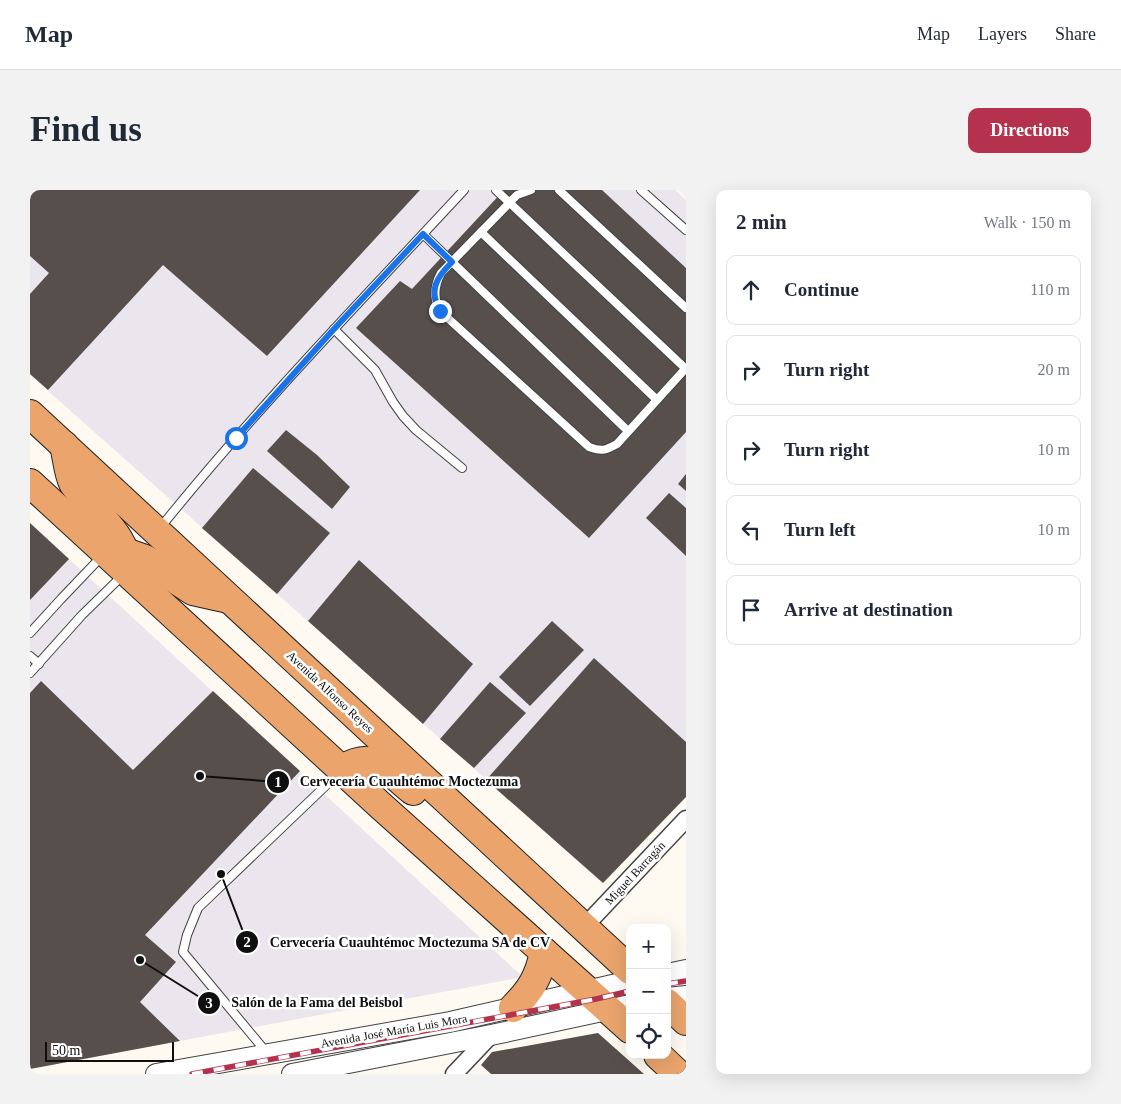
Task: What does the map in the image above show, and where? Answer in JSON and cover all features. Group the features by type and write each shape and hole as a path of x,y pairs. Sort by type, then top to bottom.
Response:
{"highway":[{"name":"Avenida Alfonso Reyes","path":"30,414 629,969"},
{"path":"64,445 72,482 107,524 119,559"},
{"path":"30,483 119,559 342,769 544,952 609,1002 626,1024"},
{"path":"119,559 145,559 193,591 230,599"},
{"path":"342,769 360,760 373,761 413,791 426,796 443,797"},
{"path":"512,1008 527,993 539,974 544,952"},
{"path":"671,1007 686,1021"},
{"path":"662,1059 678,1074"}],"street":[{"name":"Miguel Barragán","path":"584,927 686,819"},
{"path":"671,973 686,970"},
{"name":"Avenida José María Luis Mora","path":"292,1074 490,1035 609,1002 626,985"},
{"path":"671,998 686,996"},
{"name":"Avenida José María Luis Mora","path":"156,1074 450,1022 512,1008 609,1002"},
{"path":"454,1074 490,1035"}],"lane":[{"path":"158,532 208,470 334,329 464,190"},
{"path":"496,190 509,203 686,368 617,444 604,451 590,447 440,311 435,299 435,284 440,273 452,262 509,203 517,195 531,190"},
{"path":"559,190 686,308"},
{"path":"641,190 686,230"},
{"path":"481,232 657,400"},
{"path":"423,234 628,431"},
{"path":"334,329 375,370 403,416 416,430 462,468"},
{"path":"30,633 61,598 119,559"},
{"path":"30,673 82,615 119,559"},
{"path":"30,656 39,664"},
{"path":"268,1053 183,952 187,935 198,908 342,769"}],"shaded area":[{"path":"30,190 675,190 686,200 686,797 603,883 30,375"},
{"path":"30,523 69,559 523,977 30,1069"}],"building":[{"path":"30,190 420,190 267,356 163,265 48,390 30,374 30,294 49,273 30,256"},
{"path":"504,190 602,190 686,268 686,432 589,538 356,328 400,281 412,289"},
{"path":"286,430 317,455 350,487 332,509 267,451"},
{"path":"253,468 330,533 277,594 202,528"},
{"path":"686,474 686,491 678,484"},
{"path":"669,493 686,508 686,556 646,518"},
{"path":"30,523 69,559 30,600"},
{"path":"359,560 473,664 423,724 308,621"},
{"path":"552,621 584,650 530,706 499,677"},
{"path":"594,658 686,742 686,797 603,883 486,780"},
{"path":"41,681 133,770 213,691 300,771 145,935 176,962 140,1002 180,1041 30,1069 30,693"},
{"path":"490,682 526,713 474,768 440,739"},
{"path":"598,1033 644,1074 491,1074 481,1065 492,1052"}],"railway":[{"path":"671,983 686,981"},
{"path":"192,1074 626,992"}],"place":[{"name":"Cervecería Cuauhtémoc Moctezuma","path":"200,776"},
{"name":"Cervecería Cuauhtémoc Moctezuma SA de CV","path":"221,874"},
{"name":"Salón de la Fama del Beisbol","path":"140,960"}],"route":[{"path":"236,438 423,234 452,262 440,273 435,284 436,305 440,311"}]}
